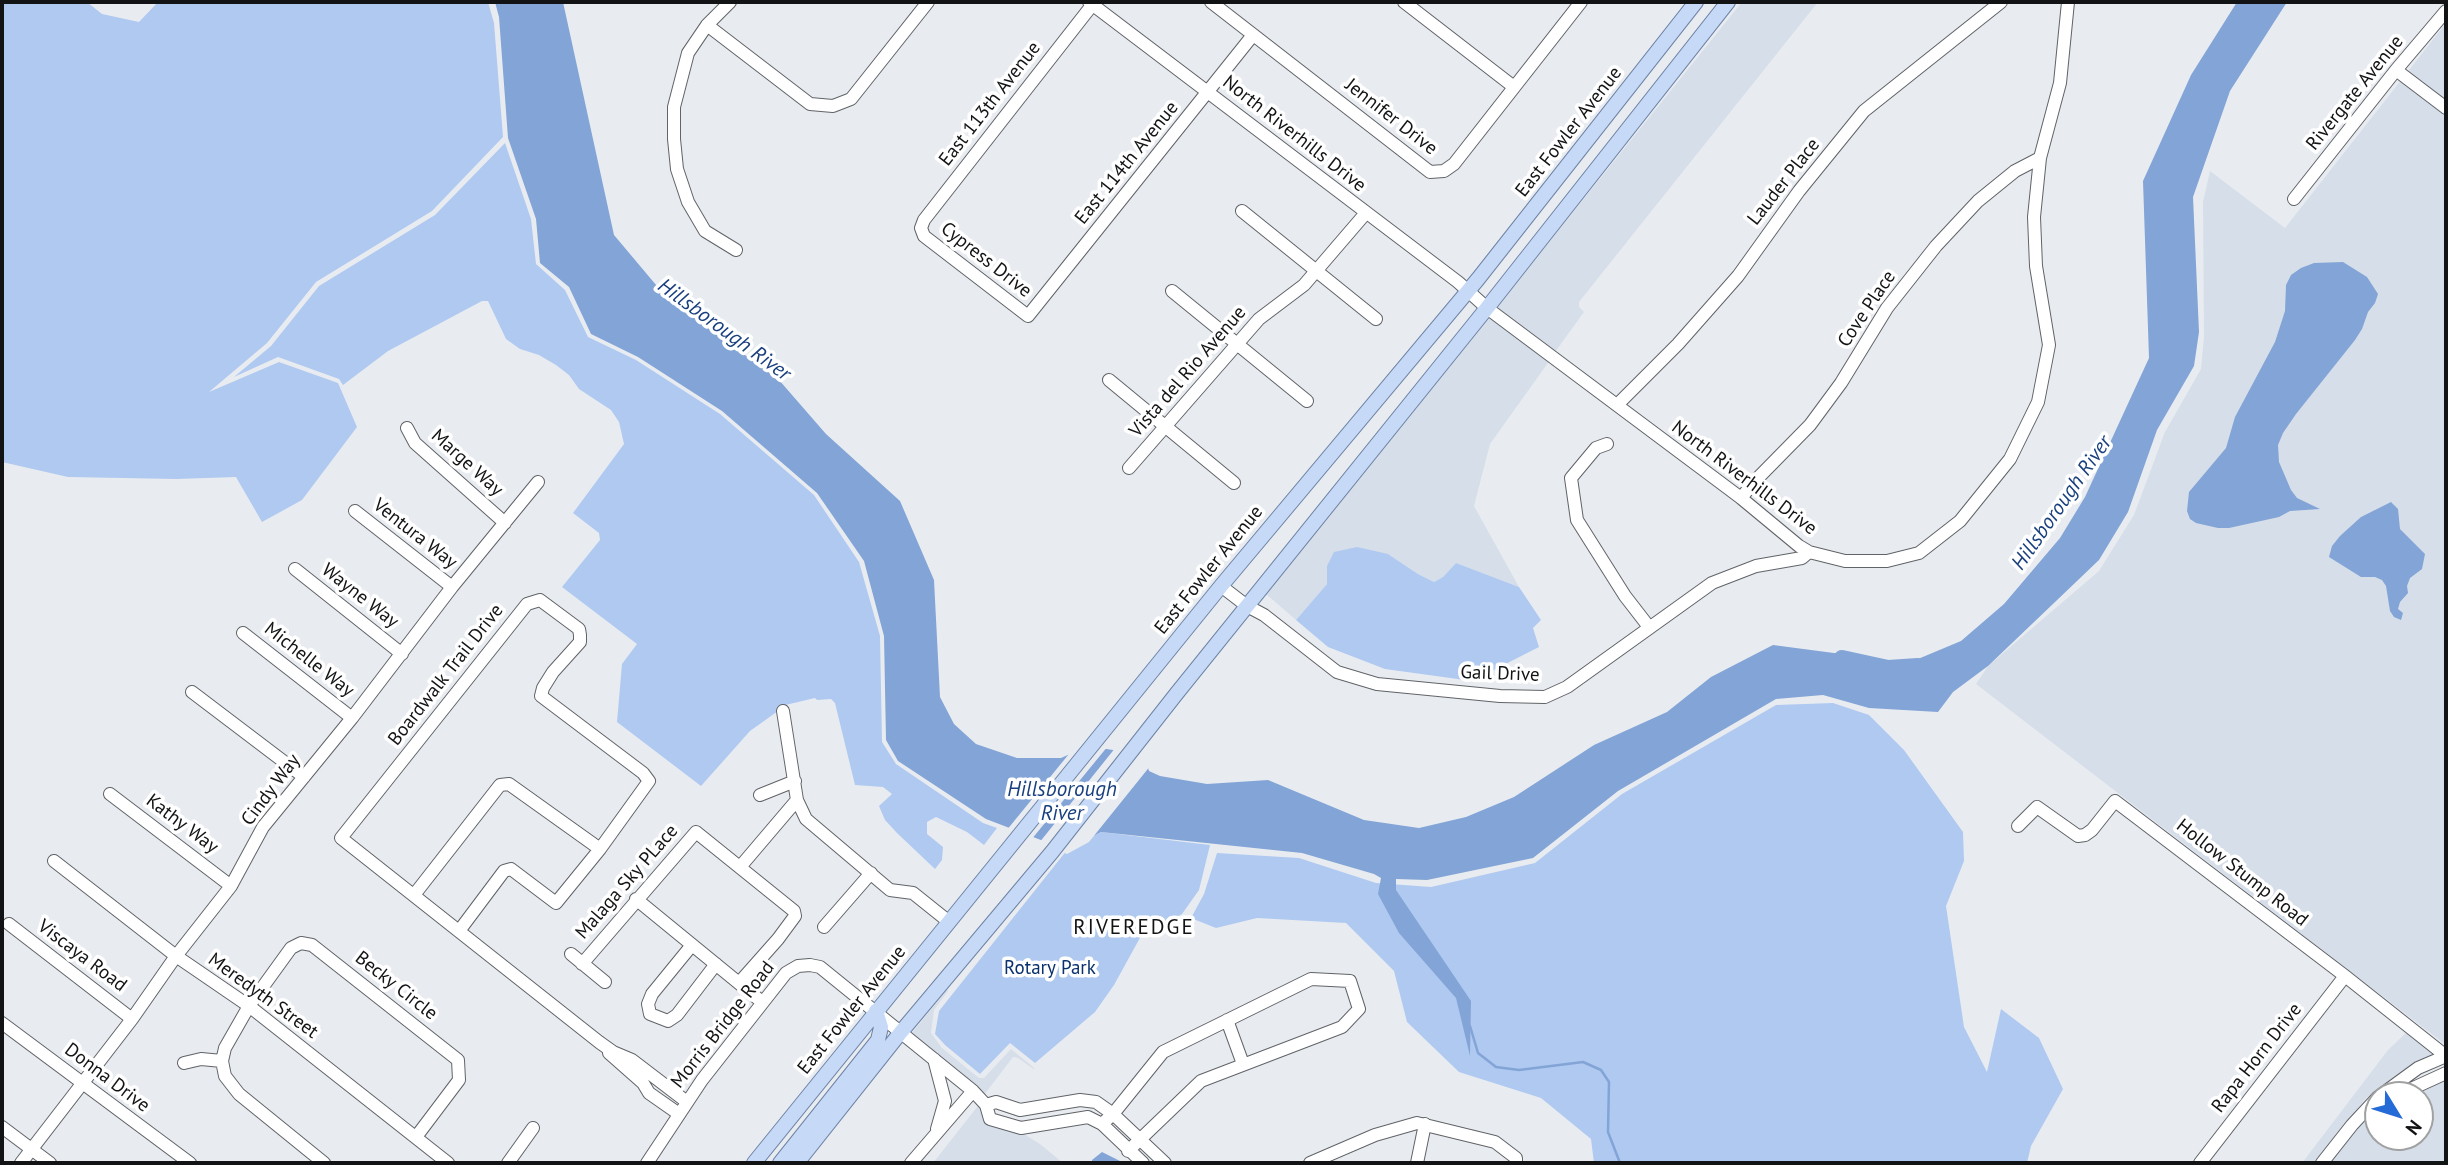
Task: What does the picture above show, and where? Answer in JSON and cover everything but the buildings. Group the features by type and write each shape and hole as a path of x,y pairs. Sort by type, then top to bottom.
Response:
{"main road":[{"name":"East Fowler Avenue","path":"754,1163 1221,586 1468,292 1696,2"},
{"path":"797,1163 901,1032 1138,745 1728,2"},
{"path":"780,1163 878,1040 881,1027 876,1011"}],"street":[{"path":"730,2 707,25 688,53 674,107 677,169 688,202 705,231 736,250"},
{"path":"707,25 810,104 833,106 851,99 928,2"},
{"name":"Jennifer Drive","path":"1211,2 1430,172 1444,171 1454,164 1581,2"},
{"path":"1404,2 1514,87"},
{"name":"Lauder Place","path":"1617,405 1678,344 1738,276 1799,191 1864,111 2001,2"},
{"name":"North Riverhills Drive","path":"1091,3 1810,552 1845,561 1887,561 1919,553 1960,521 2010,458 2038,402 2049,345 2036,266 2035,217 2040,158 2060,83 2068,2"},
{"name":"East 113th Avenue","path":"921,228 924,220 1091,3"},
{"name":"Rivergate Avenue","path":"2294,200 2446,11"},
{"name":"East 114th Avenue","path":"1031,314 1253,36"},
{"path":"2396,70 2446,108"},
{"name":"Cove Place","path":"1741,498 1810,425 1841,383 1886,308 1936,246 1978,201 2015,172 2040,158"},
{"path":"1242,211 1376,319"},
{"name":"Vista del Rio Avenue","path":"1129,468 1237,344 1270,309 1296,291 1317,271 1365,214"},
{"name":"Cypress Drive","path":"921,228 924,236 1021,313 1028,316 1031,314"},
{"path":"1172,291 1307,401"},
{"path":"1108,380 1234,483"},
{"name":"Marge Way","path":"407,428 415,443 505,523"},
{"path":"1607,444 1596,448 1571,478 1577,520 1625,596 1649,627"},
{"name":"Cindy Way","path":"21,1163 231,886 263,827 538,482"},
{"name":"Ventura Way","path":"355,511 452,587"},
{"name":"Gail Drive","path":"1221,586 1264,615 1338,673 1377,684 1500,696 1545,697 1567,687 1712,583 1756,566 1802,558 1810,552"},
{"name":"Wayne Way","path":"295,569 402,654"},
{"name":"Boardwalk Trail Drive","path":"459,931 504,871 510,869 556,903 600,849 649,781 643,773 541,696 553,673 580,642 580,635 579,629 540,600 527,604 341,838 599,1042 632,1060 687,1102"},
{"name":"Michelle Way","path":"243,633 352,718"},
{"path":"192,692 304,777"},
{"path":"783,711 797,800 806,818 890,890 913,893 948,921"},
{"path":"760,795 794,780"},
{"path":"414,895 500,785 509,784 600,849"},
{"name":"Kathy Way","path":"110,793 231,886"},
{"path":"740,867 797,800"},
{"name":"Hollow Stump Road","path":"2018,826 2037,807 2078,836 2085,835 2115,801 2446,1056"},
{"name":"Malaga Sky PLace","path":"582,964 696,832 794,911 794,916 778,939 739,983"},
{"name":"Meredyth Street","path":"54,861 176,956 249,1006 448,1163"},
{"path":"824,927 870,873"},
{"path":"636,900 762,1002"},
{"name":"Viscaya Road","path":"9,924 132,1019"},
{"name":"Becky Circle","path":"222,1061 225,1048 249,1006 290,948 301,943 313,945 458,1060 459,1080 416,1137"},
{"path":"692,945 652,994 648,1004 650,1014 668,1021 677,1016 716,964"},
{"path":"571,954 605,982"},
{"name":"Morris Bridge Road","path":"647,1163 678,1114 762,1002 786,973 798,966 820,967 876,1011 973,1091 986,1105 990,1119 1020,1128 1088,1117 1102,1124"},
{"name":"Rapa Horn Drive","path":"2200,1163 2345,976"},
{"path":"1128,1151 1201,1081 1342,1027 1359,1009 1350,981 1311,979 1163,1052 1114,1114 1102,1124 1128,1151 1143,1163"},
{"path":"1227,1020 1243,1065"},
{"name":"Donna Drive","path":"2,1023 190,1163"},
{"name":"Boardwalk Trail Drive","path":"599,1042 621,1066 643,1083 649,1093 678,1114"},
{"path":"2401,1081 2418,1068 2446,1056"},
{"path":"184,1063 201,1059 222,1061 225,1076 239,1094 324,1163"},
{"path":"934,1059 945,1101 936,1135"},
{"path":"2429,1081 2446,1073"},
{"path":"911,1163 973,1091"},
{"path":"986,1105 996,1102 1020,1110 1080,1100 1096,1102 1114,1114 1165,1163"},
{"path":"2322,1163 2364,1114"},
{"path":"1310,1163 1376,1135 1417,1123 1495,1142 1516,1158 1516,1163"},
{"path":"1417,1163 1425,1124"},
{"path":"2,1127 50,1163"},
{"path":"508,1163 533,1128"}],"shaded area":[{"path":"1742,2 1818,2 1579,302 1579,307 1584,312 1555,352 1496,308"},
{"path":"2446,23 2446,1045 1976,684 1988,666 2099,571 2134,515 2165,432 2201,369 2204,336 2203,202 2210,171 2285,228"},
{"path":"1490,316 1550,360 1490,444 1474,506 1519,587 1456,563 1434,582 1388,554 1327,566 1327,584 1296,620 1266,594"},
{"path":"947,990 934,1010 931,1033 942,1048 979,1078 984,1078 1011,1049 1035,1070 1013,1057 984,1095 911,1034"},
{"path":"2409,1030 2436,1055 2414,1064 2390,1081 2364,1081 2388,1050"},
{"path":"2446,1079 2446,1163 2329,1163 2364,1120 2364,1151 2434,1151 2434,1085"},
{"path":"2364,1082 2364,1101 2315,1163 2302,1163"},
{"path":"981,1102 1006,1123 1040,1144 1063,1163 933,1163"}],"green space":[{"path":"2,2 87,2 102,14 139,22 158,2 488,2 494,23 503,137 432,211 316,282 267,343 209,392 279,362 338,383 357,427 302,500 262,522 236,477 68,477 2,462"},
{"path":"505,143 531,219 536,264 565,290 588,337 636,360 720,414 814,495 859,562 880,636 882,742 896,764 983,823 997,828 984,845 967,832 936,817 927,822 927,834 943,847 942,860 935,869 897,833 885,820 879,806 892,794 883,787 855,785 835,703 831,699 815,698 777,707 778,711 750,731 701,786 617,722 622,664 637,644 562,587 600,540 599,533 573,513 624,444 619,422 611,410 579,389 569,375 556,365 539,355 520,349 506,339 488,301 482,301 388,351 343,385 339,379 278,357 234,377 271,346 319,286 435,215"},
{"path":"1357,547 1388,554 1434,582 1456,563 1519,587 1541,620 1533,628 1539,647 1472,681 1385,669 1328,647 1296,620 1327,584 1327,566 1334,552"},
{"path":"1833,703 1869,715 1904,750 1963,832 1964,861 1946,906 1964,1027 1987,1072 2001,1009 2039,1038 2063,1089 2031,1146 2027,1163 1594,1163 1591,1139 1541,1098 1459,1072 1407,1022 1394,971 1346,923 1257,918 1216,928 1191,918 1204,894 1217,853 1299,858 1376,883 1431,887 1535,863 1622,794 1776,705"},
{"name":"Rotary Park","path":"1101,832 1210,845 1199,890 1182,914 1141,936 1114,985 1095,1012 1035,1063 1010,1043 980,1074 935,1034 939,1011 1067,850"}],"water":[{"name":"Hillsborough River","path":"495,2 563,2 614,235 667,298 779,380 826,434 900,501 934,580 940,697 954,724 976,744 1017,758 1061,758 1088,746 1144,755 1149,771 1160,776 1207,784 1268,780 1364,820 1419,828 1466,817 1514,797 1594,745 1667,712 1711,677 1773,645 1849,655 1882,674 1961,641 2004,604 2060,538 2085,497 2149,358 2143,181 2191,75 2237,2 2287,2 2230,91 2193,197 2199,332 2194,366 2157,430 2128,512 2099,560 1988,666 1953,692 1938,712 1869,708 1823,695 1776,699 1618,791 1533,858 1427,880 1396,879 1396,890 1471,1001 1470,1056 1456,998 1399,933 1378,894 1381,878 1374,874 1302,853 1101,832 1067,850 986,819 898,761 886,740 884,636 864,561 817,493 722,411 638,357 591,334 569,287 540,263 536,219 508,138 499,17"},
{"path":"2343,262 2367,277 2378,294 2375,303 2355,340 2296,414 2278,445 2279,462 2291,490 2297,498 2320,509 2290,511 2279,517 2229,528 2196,523 2190,519 2187,511 2189,492 2226,448 2235,417 2275,342 2285,311 2286,285 2291,275 2314,263"},
{"path":"2391,502 2398,509 2400,529 2425,554 2422,569 2410,578 2408,593 2400,602 2398,609 2403,613 2401,620 2394,617 2390,611 2386,586 2382,580 2361,577 2329,557 2332,546 2340,536 2361,517"},
{"path":"1102,1152 1124,1163 1092,1163"}],"pier":[{"path":"1088,743 1108,746 1031,840 1006,831 1073,749"},
{"path":"1116,747 1146,752 1151,765 1089,842 1067,854 1039,843"}],"waterway":[{"name":"Hillsborough River","path":"1842,659 1888,669 1918,667"},
{"path":"1470,1026 1478,1053 1496,1067 1519,1070 1583,1062 1601,1070 1609,1082 1608,1132 1620,1163"}],"district":[{"name":"RIVEREDGE","path":"1134,928"}]}
